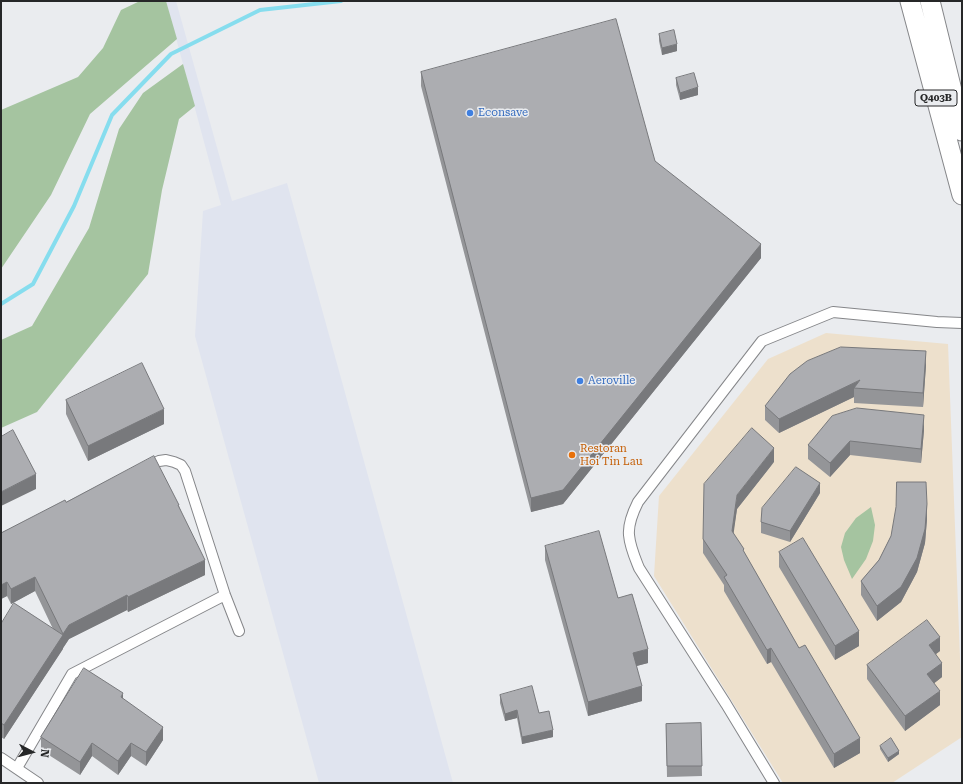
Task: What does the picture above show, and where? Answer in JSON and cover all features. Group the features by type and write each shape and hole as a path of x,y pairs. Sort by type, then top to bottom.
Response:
{"highway":[{"name":"Q403B","path":"910,1 962,194"},
{"path":"930,1 962,131"}],"street":[{"path":"774,783 726,704 639,568 633,553 629,535 632,515 638,502 762,342 833,312 962,323"},
{"path":"138,471 159,461 166,460 181,465 185,471 225,595 239,631"},
{"path":"17,768 72,674 225,595"},
{"path":"1,758 38,783"}],"shaded area":[{"path":"166,1 176,1 232,201 287,183 453,783 319,783 195,336 203,211 221,205"},
{"path":"826,333 948,344 962,737 892,783 783,783 654,576 659,496 768,359"}],"green space":[{"path":"140,1 166,1 177,39 90,114 51,195 1,269 1,110 78,77 103,48 121,10"},
{"path":"183,64 195,106 179,119 162,190 148,274 37,412 1,428 1,340 32,326 89,228 119,129 143,93"},
{"path":"871,507 875,525 873,541 866,559 852,579 844,560 841,547 845,533 856,518"}],"building":[{"name":"Aeroville","path":"616,19 655,161 761,244 563,490 531,498 421,72"},
{"path":"674,30 677,44 662,48 659,34"},
{"path":"694,73 698,87 680,93 676,78"},
{"path":"841,347 926,351 923,393 854,388 860,380 779,419 765,406 790,374 807,361"},
{"path":"142,363 164,409 88,446 66,400"},
{"path":"857,408 924,415 921,449 850,441 830,463 808,445 832,416"},
{"path":"752,428 774,448 737,495 732,531 744,549 743,550 799,648 805,645 860,738 834,754 771,648 767,650 724,577 727,575 703,539 704,484"},
{"path":"13,430 36,474 1,492 1,437"},
{"path":"154,456 205,560 128,597 127,595 69,625 63,634 35,577 11,589 7,582 1,585 1,533 65,500 66,502"},
{"path":"796,467 820,483 790,531 761,522 762,508"},
{"path":"897,482 926,482 927,504 925,529 917,558 901,587 877,606 861,581 879,560 891,536 896,507"},
{"path":"599,531 618,598 632,594 648,649 633,653 642,686 588,702 545,546"},
{"path":"803,538 859,631 835,646 779,552"},
{"path":"14,603 63,635 4,725 1,723 1,624"},
{"path":"927,620 940,637 929,645 942,663 927,674 940,691 905,716 867,665"},
{"path":"84,668 123,693 121,697 163,727 146,752 131,743 118,761 92,743 80,762 41,737"},
{"path":"532,686 539,713 549,711 553,730 522,737 517,710 505,714 500,695"},
{"path":"701,723 702,766 667,766 666,724"},
{"path":"891,738 899,751 888,758 880,746"}],"waterway":[{"path":"1,304 33,284 74,206 112,115 171,54 260,10 341,1"}],"place":[{"name":"Econsave","path":"470,113"},
{"name":"Aeroville","path":"580,381"},
{"name":"Restoran Hoi Tin Lau","path":"572,455"}]}
